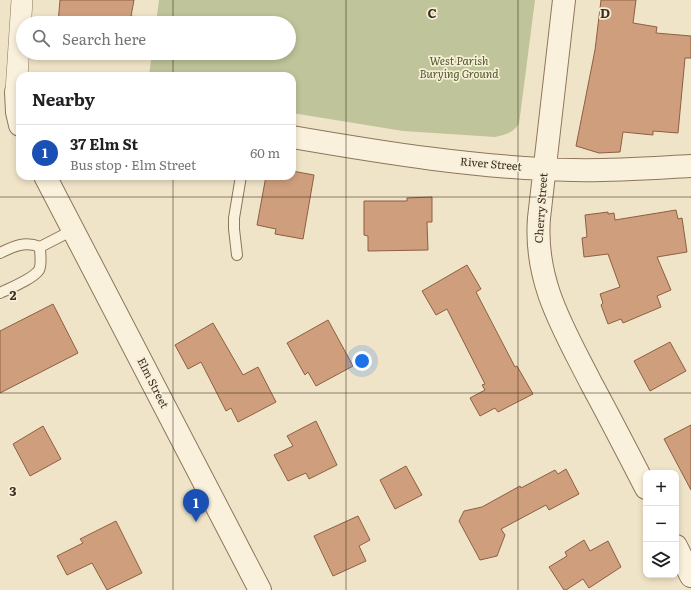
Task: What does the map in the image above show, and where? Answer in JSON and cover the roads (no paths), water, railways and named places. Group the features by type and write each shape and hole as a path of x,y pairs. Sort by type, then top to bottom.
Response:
{"street":[{"path":"20,16 22,0"},
{"name":"Cherry Street","path":"564,0 544,169 538,232 539,258 546,286 567,335 643,482"},
{"path":"16,55 12,91 16,108"},
{"name":"River Street","path":"296,138 396,154 460,162 544,169 582,170 691,166"},
{"name":"Elm Street","path":"47,180 260,590"},
{"path":"679,552 691,576"}],"lane":[{"path":"237,255 234,218 240,180"},
{"path":"40,247 73,230"},
{"path":"0,253 16,245 34,244 40,247"},
{"path":"0,293 36,273 39,269 40,263 40,247"}],"place":[{"name":"37 Elm St","path":"196,522"}],"park label":[{"name":"West Parish Burying Ground","path":"459,67"}]}
